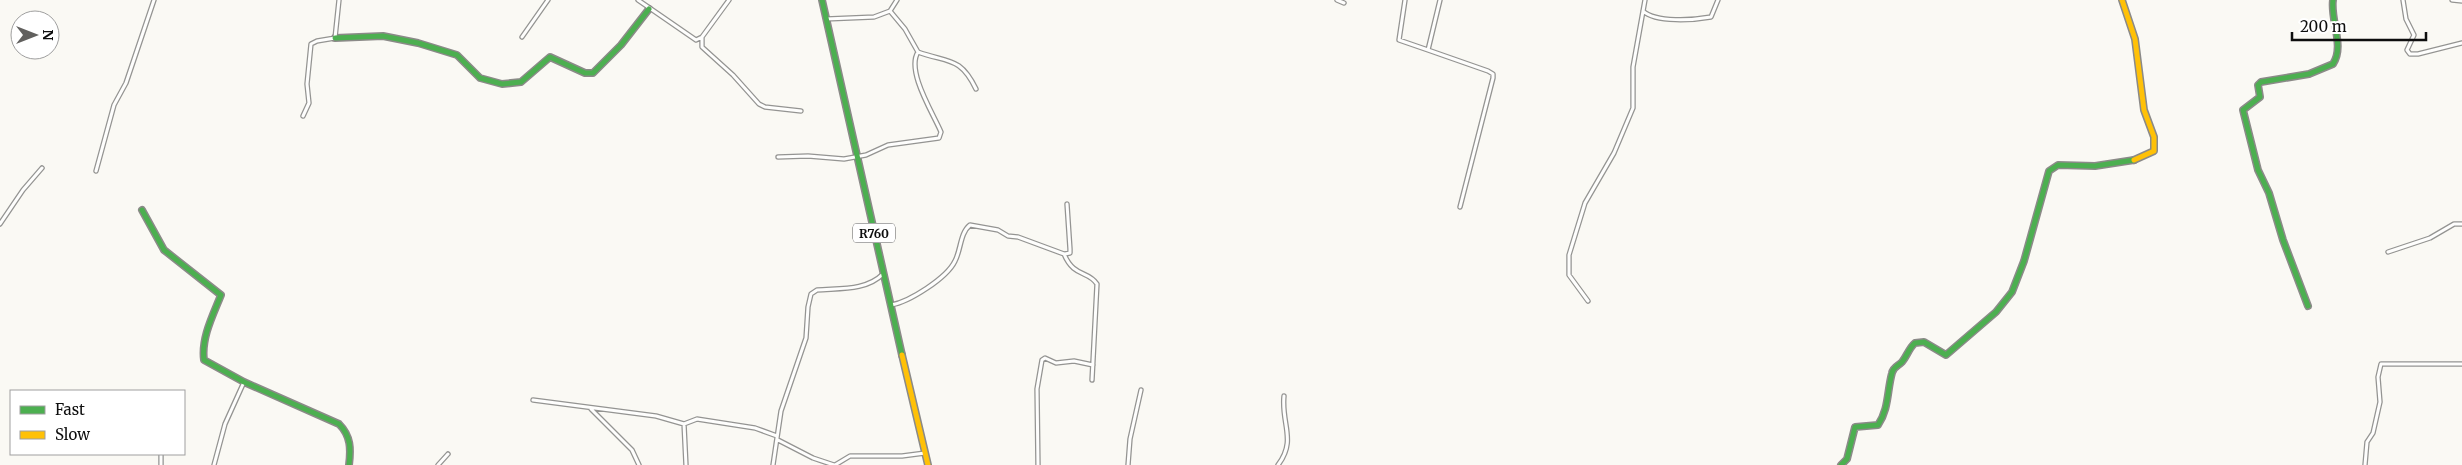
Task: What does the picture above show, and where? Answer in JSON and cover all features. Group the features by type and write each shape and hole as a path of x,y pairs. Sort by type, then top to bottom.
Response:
{"street":[{"path":"96,171 114,105 126,83 154,0"},
{"path":"335,38 339,0"},
{"path":"522,36 547,0"},
{"path":"638,0 649,10 692,39 702,38"},
{"path":"729,0 702,38 702,47 733,75 755,102 765,107 801,112"},
{"name":"R760","path":"822,0 928,465"},
{"path":"826,20 874,17 890,11 897,0"},
{"path":"1337,0 1344,3"},
{"path":"1406,0 1399,40 1493,74 1460,207"},
{"path":"1428,50 1440,0"},
{"path":"1588,301 1569,275 1569,255 1585,203 1614,153 1633,108 1632,67 1645,0"},
{"path":"1643,11 1660,18 1711,17 1718,0"},
{"path":"1841,465 1847,459 1855,427 1878,424 1882,420 1886,410 1892,371 1895,365 1903,361 1911,345 1920,341 1927,343 1940,353 1946,355 1962,338 1996,312 2012,292 2024,261 2036,212 2050,171 2058,166 2095,166 2134,160 2147,156 2154,151 2155,142 2144,110 2135,38 2122,0"},
{"path":"2308,306 2283,240 2269,193 2258,170 2243,110 2260,97 2258,85 2261,82 2311,73 2332,66 2336,60 2337,46 2332,23 2333,0"},
{"path":"2403,0 2406,19 2414,35 2407,50 2410,54 2418,54 2462,42"},
{"path":"2452,0 2462,1"},
{"path":"303,116 309,103 307,84 311,44 317,41 335,38 383,36 418,43 457,55 480,78 502,84 515,84 527,78 550,57 585,73 593,73 616,50 649,10"},
{"path":"890,11 900,22 918,52 942,58 961,67 967,72 976,89"},
{"path":"778,157 808,156 844,159 857,155 866,155 888,145 940,136 915,68 914,59 918,52"},
{"path":"0,224 23,190 42,168"},
{"path":"890,305 901,303 918,293 952,266 965,230 970,225 998,230 1008,236 1018,237 1068,254 1070,251 1067,204"},
{"path":"142,210 164,250 222,295 210,321 203,348 204,360 244,382 338,424 347,433 351,443 349,465"},
{"path":"2388,252 2430,238 2454,224 2462,224"},
{"path":"1064,254 1072,268 1094,280 1096,284 1092,380"},
{"path":"773,465 781,411 806,338 808,307 811,294 817,290 865,285 883,274"},
{"path":"1038,465 1037,389 1042,360 1045,358 1056,363 1074,361 1092,365"},
{"path":"2365,465 2367,442 2372,433 2380,402 2378,377 2381,364 2462,364"},
{"path":"214,465 225,424 244,382"},
{"path":"1128,465 1130,439 1141,390"},
{"path":"1278,465 1289,446 1284,396"},
{"path":"533,400 656,416 684,424 697,419 755,428 778,438 806,455 835,465 850,456 902,456 925,453"},
{"path":"591,409 632,450 639,465"},
{"path":"684,424 686,465"},
{"path":"438,465 448,454"}],"traffic: fast":[{"path":"822,0 902,355"},
{"path":"2308,306 2283,240 2269,193 2258,170 2243,110 2260,97 2258,85 2261,82 2309,74 2333,64 2338,49 2333,16 2333,0"},
{"path":"335,38 383,36 418,43 457,55 480,78 502,84 521,82 550,57 585,73 593,73 621,45 649,9"},
{"path":"1841,465 1847,459 1855,427 1878,425 1882,419 1893,371 1902,362 1913,345 1924,342 1946,355 1996,312 2012,292 2024,261 2049,171 2058,165 2095,166 2134,160"},
{"path":"142,210 164,250 221,295 206,335 204,360 244,382 339,424 348,438 349,465"}],"traffic: slow":[{"path":"2122,0 2135,39 2144,110 2154,137 2154,151 2134,160"},
{"path":"902,355 928,465"}]}
